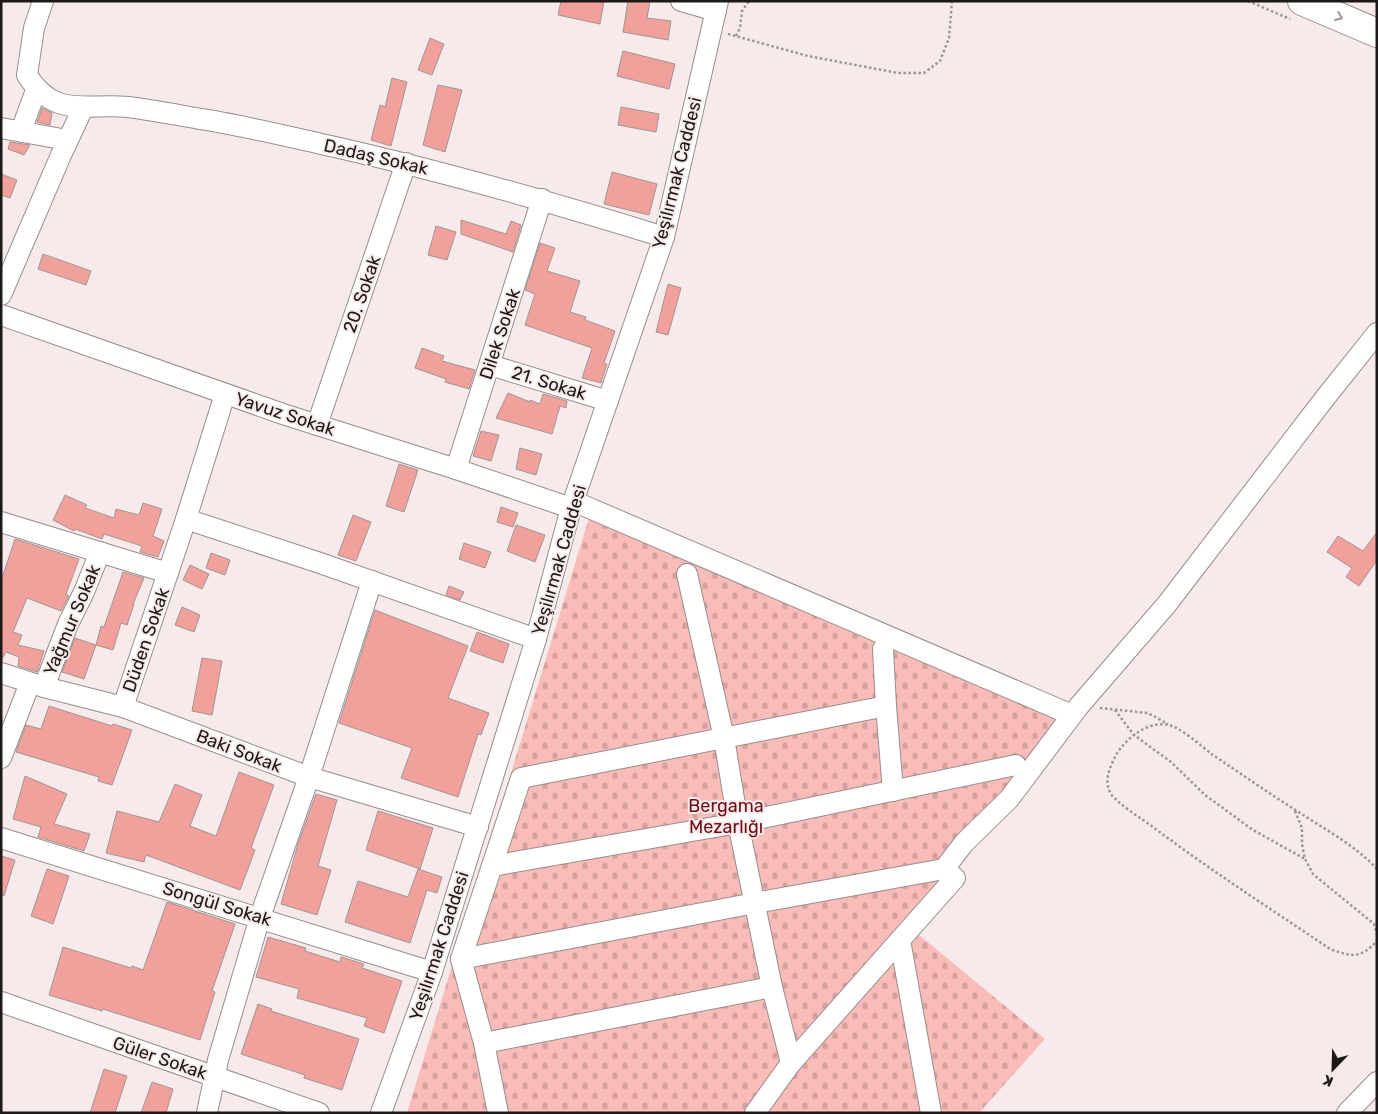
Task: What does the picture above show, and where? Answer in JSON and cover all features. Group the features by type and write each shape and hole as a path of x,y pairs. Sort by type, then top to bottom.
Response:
{"highway":[{"path":"1302,1 1377,33"}],"street":[{"path":"43,1 34,28 27,76 36,90 11,129 68,140"},
{"path":"682,1 715,14"},
{"name":"Yeşilırmak Caddesi","path":"380,1113 432,972 536,639 572,504 664,237 715,14"},
{"name":"Dadaş Sokak","path":"36,90 54,102 83,108 126,107 218,121 406,163 542,199 664,237"},
{"path":"2,291 83,108"},
{"name":"20. Sokak","path":"317,425 406,163"},
{"name":"Dilek Sokak","path":"456,469 542,199"},
{"name":"Yavuz Sokak","path":"1,315 317,425 572,504 1076,710"},
{"path":"755,1113 792,1063 900,940 950,874 964,843 1009,799 1076,710 1167,604 1377,333"},
{"name":"21. Sokak","path":"490,365 608,401"},
{"path":"1,522 168,573 225,394"},
{"path":"186,519 372,581 536,639"},
{"name":"Yağmur Sokak","path":"1,758 84,592 100,552"},
{"name":"Düden Sokak","path":"122,707 168,573"},
{"path":"687,574 724,738 738,823 772,987 792,1063"},
{"path":"207,1113 220,1050 260,917 309,777 372,581"},
{"path":"883,649 893,791"},
{"name":"Baki Sokak","path":"1,673 37,685 122,707 309,777 478,827"},
{"path":"498,1113 484,1043 461,959 521,778 886,706"},
{"path":"492,866 738,823 1016,766"},
{"name":"Songül Sokak","path":"1,838 432,972"},
{"path":"461,959 755,903 950,874"},
{"path":"900,940 931,1113"},
{"path":"484,1043 772,987"},
{"name":"Güler Sokak","path":"1,1002 319,1113"},
{"path":"1347,1113 1377,1082"}],"path":[{"path":"736,36 740,28 742,11 749,1"},
{"path":"715,14 736,36 808,56 898,73 924,73 940,61 949,38 952,1"},
{"path":"1076,710 1148,712 1184,734 1334,836 1377,869"},
{"path":"1115,710 1134,736 1171,762 1205,795 1253,830 1305,859"},
{"path":"1170,725 1153,725 1134,736 1119,750 1109,768 1107,781 1112,794 1128,809 1165,836 1330,949 1348,956 1366,952 1377,941"},
{"path":"1295,810 1302,828 1302,844 1305,859 1313,874 1374,924 1377,934"}],"green space":[{"name":"Bergama Mezarlığı","path":"589,518 1063,717 936,885 913,930 1045,1039 979,1113 407,1113"}],"building":[{"path":"561,1 604,1 600,24 558,15"},
{"path":"628,1 650,1 647,18 671,21 668,40 623,32"},
{"path":"430,38 444,44 432,75 418,70"},
{"path":"623,51 675,64 669,89 617,76"},
{"path":"392,78 407,82 391,146 371,140 380,105 385,107"},
{"path":"438,85 462,90 445,152 423,145"},
{"path":"621,107 659,114 656,132 618,125"},
{"path":"42,108 52,113 50,125 37,122"},
{"path":"10,142 30,145 24,155 8,149"},
{"path":"612,172 657,184 649,215 604,204"},
{"path":"1,174 17,180 10,198 1,195"},
{"path":"461,220 506,234 511,221 521,225 513,252 461,234"},
{"path":"436,226 456,232 447,260 428,255"},
{"path":"540,243 555,248 547,271 580,281 570,312 586,317 585,320 615,331 604,363 607,364 601,383 582,378 592,348 525,325 535,294 525,290"},
{"path":"43,254 91,271 86,285 38,269"},
{"path":"668,284 681,288 668,335 656,332"},
{"path":"422,348 444,356 442,361 475,370 469,389 445,382 446,379 415,368"},
{"path":"508,393 540,404 543,394 567,401 566,408 560,406 552,434 496,418"},
{"path":"481,431 499,435 491,461 473,456"},
{"path":"520,448 542,454 536,475 516,469"},
{"path":"399,464 418,470 404,512 386,506"},
{"path":"65,495 87,505 85,508 114,518 116,509 139,515 143,503 162,509 153,536 164,541 158,557 140,552 142,546 104,534 102,539 75,529 74,531 53,520"},
{"path":"501,507 518,513 513,527 497,522"},
{"path":"353,515 371,522 356,561 338,555"},
{"path":"516,525 545,535 535,562 507,551"},
{"path":"1377,532 1377,560 1359,586 1346,577 1352,568 1327,552 1338,536 1363,551"},
{"path":"15,539 79,559 66,594 69,596 61,611 27,598 13,632 22,635 18,645 44,651 37,672 18,666 19,657 6,652 1,661 1,581"},
{"path":"464,543 491,552 485,568 459,559"},
{"path":"211,553 230,560 225,575 206,568"},
{"path":"190,565 209,574 202,589 183,580"},
{"path":"123,572 144,578 133,604 127,625 121,623 113,650 96,645 101,626 104,627"},
{"path":"449,586 464,592 460,600 446,595"},
{"path":"182,607 200,615 194,632 175,625"},
{"path":"375,610 468,646 448,698 489,713 481,735 478,734 458,797 401,778 412,748 339,723"},
{"path":"477,632 509,644 503,663 470,651"},
{"path":"75,638 96,645 84,679 62,672"},
{"path":"202,658 222,661 212,715 192,711"},
{"path":"49,706 112,726 113,724 132,730 112,785 98,781 99,777 16,752 26,725 41,729"},
{"path":"239,772 274,785 251,848 255,850 240,890 146,855 144,862 106,853 117,811 159,822 175,784 202,795 190,826 216,836"},
{"path":"25,776 67,794 54,824 90,834 84,851 38,837 41,827 13,819"},
{"path":"316,794 337,800 318,866 331,870 317,915 281,904 298,844"},
{"path":"378,811 433,828 420,869 366,850"},
{"path":"1,856 15,860 4,896 1,895"},
{"path":"47,869 69,876 53,924 31,916"},
{"path":"418,869 442,877 437,893 427,890 410,943 345,922 358,881 408,897"},
{"path":"167,902 235,924 212,991 215,992 200,1040 103,1009 102,1011 49,995 63,947 143,970"},
{"path":"268,937 306,948 305,951 340,962 341,957 364,964 362,968 402,981 384,1033 364,1026 367,1018 297,998 299,989 256,977"},
{"path":"258,1004 272,1009 271,1011 359,1039 342,1090 304,1078 305,1075 241,1054"},
{"path":"104,1069 127,1076 115,1113 90,1113"},
{"path":"152,1082 173,1089 166,1113 141,1113"}]}
